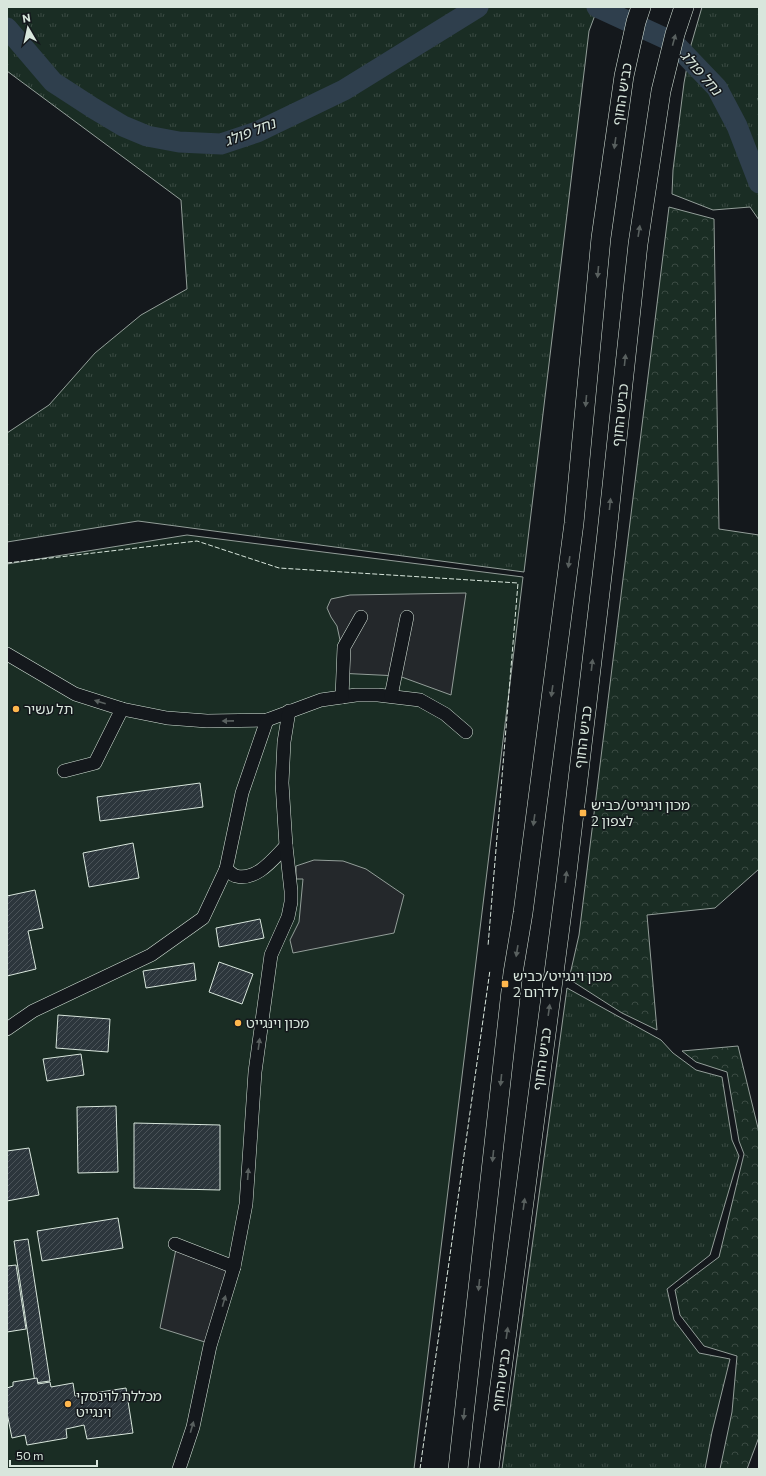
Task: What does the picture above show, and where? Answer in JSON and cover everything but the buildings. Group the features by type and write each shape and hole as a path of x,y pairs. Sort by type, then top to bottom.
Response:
{"highway":[{"name":"כביש החוף","path":"458,1469 514,973 574,523 601,238 624,76 636,22 641,7"},
{"name":"כביש החוף","path":"489,1469 567,874 607,535 638,244 661,91 675,34 684,7"}],"street":[{"path":"342,696 344,646 361,616"},
{"path":"391,696 407,617"},
{"path":"7,654 75,694 122,709 167,718 207,721 267,720 321,700 342,696 378,694 420,700 445,714 466,732"},
{"path":"64,771 95,763 122,709"},
{"path":"180,1467 193,1427 210,1346 234,1266 246,1204 255,1072 271,955 288,917 291,902 282,783 284,742 289,711"},
{"path":"7,1029 33,1011 151,955 203,918 226,869 242,792 267,720"},
{"path":"226,869 235,876 249,876 257,873 286,846"},
{"path":"175,1244 234,1266"}],"green space":[{"path":"7,7 598,7 589,31 524,572 138,521 7,542 7,433 49,405 95,353 141,315 187,289 181,200 7,71"},
{"path":"702,7 759,7 759,220 750,207 713,210 672,194 673,170 684,83 691,45"},
{"path":"669,207 714,219 719,529 759,535 759,869 715,908 647,915 657,1030 622,1013 569,979 579,935"},
{"name":"מכון וינגייט","path":"187,535 523,577 414,1469 7,1469 7,564"},
{"path":"567,988 661,1040 673,1053 696,1070 722,1077 732,1140 739,1156 710,1255 667,1289 674,1320 699,1353 730,1359 712,1432 705,1469 502,1469"},
{"path":"738,1046 759,1132 759,1437 747,1469 720,1469 732,1412 737,1356 704,1346 680,1315 675,1290 719,1257 744,1154 739,1141 727,1072 696,1062 682,1051"}],"shaded area":[{"path":"466,593 451,695 399,676 337,673 340,640 337,626 327,608 331,599 350,595"},
{"path":"314,860 343,861 366,869 404,895 394,933 293,953 290,940 299,922 303,879 296,879 296,866"},
{"path":"176,1249 230,1268 208,1343 160,1328"}],"waterway":[{"name":"נחל פולג","path":"7,28 53,82 123,126 147,136 179,142 221,144 257,132 344,90 478,7"},
{"name":"נחל פולג","path":"597,7 673,42 717,88 737,126 759,183"}],"fence":[{"path":"7,563 197,541 279,568 518,583 488,946"},
{"path":"420,1469 490,970"}],"place":[{"name":"תל עשיר","path":"16,709"},
{"name":"מכון וינגייט/כביש 2 לצפון","path":"583,813"},
{"name":"מכון וינגייט/כביש 2 לדרום","path":"505,984"},
{"name":"מכון וינגייט","path":"238,1023"},
{"name":"מכללת לוינסקי וינגייט","path":"68,1404"}]}
